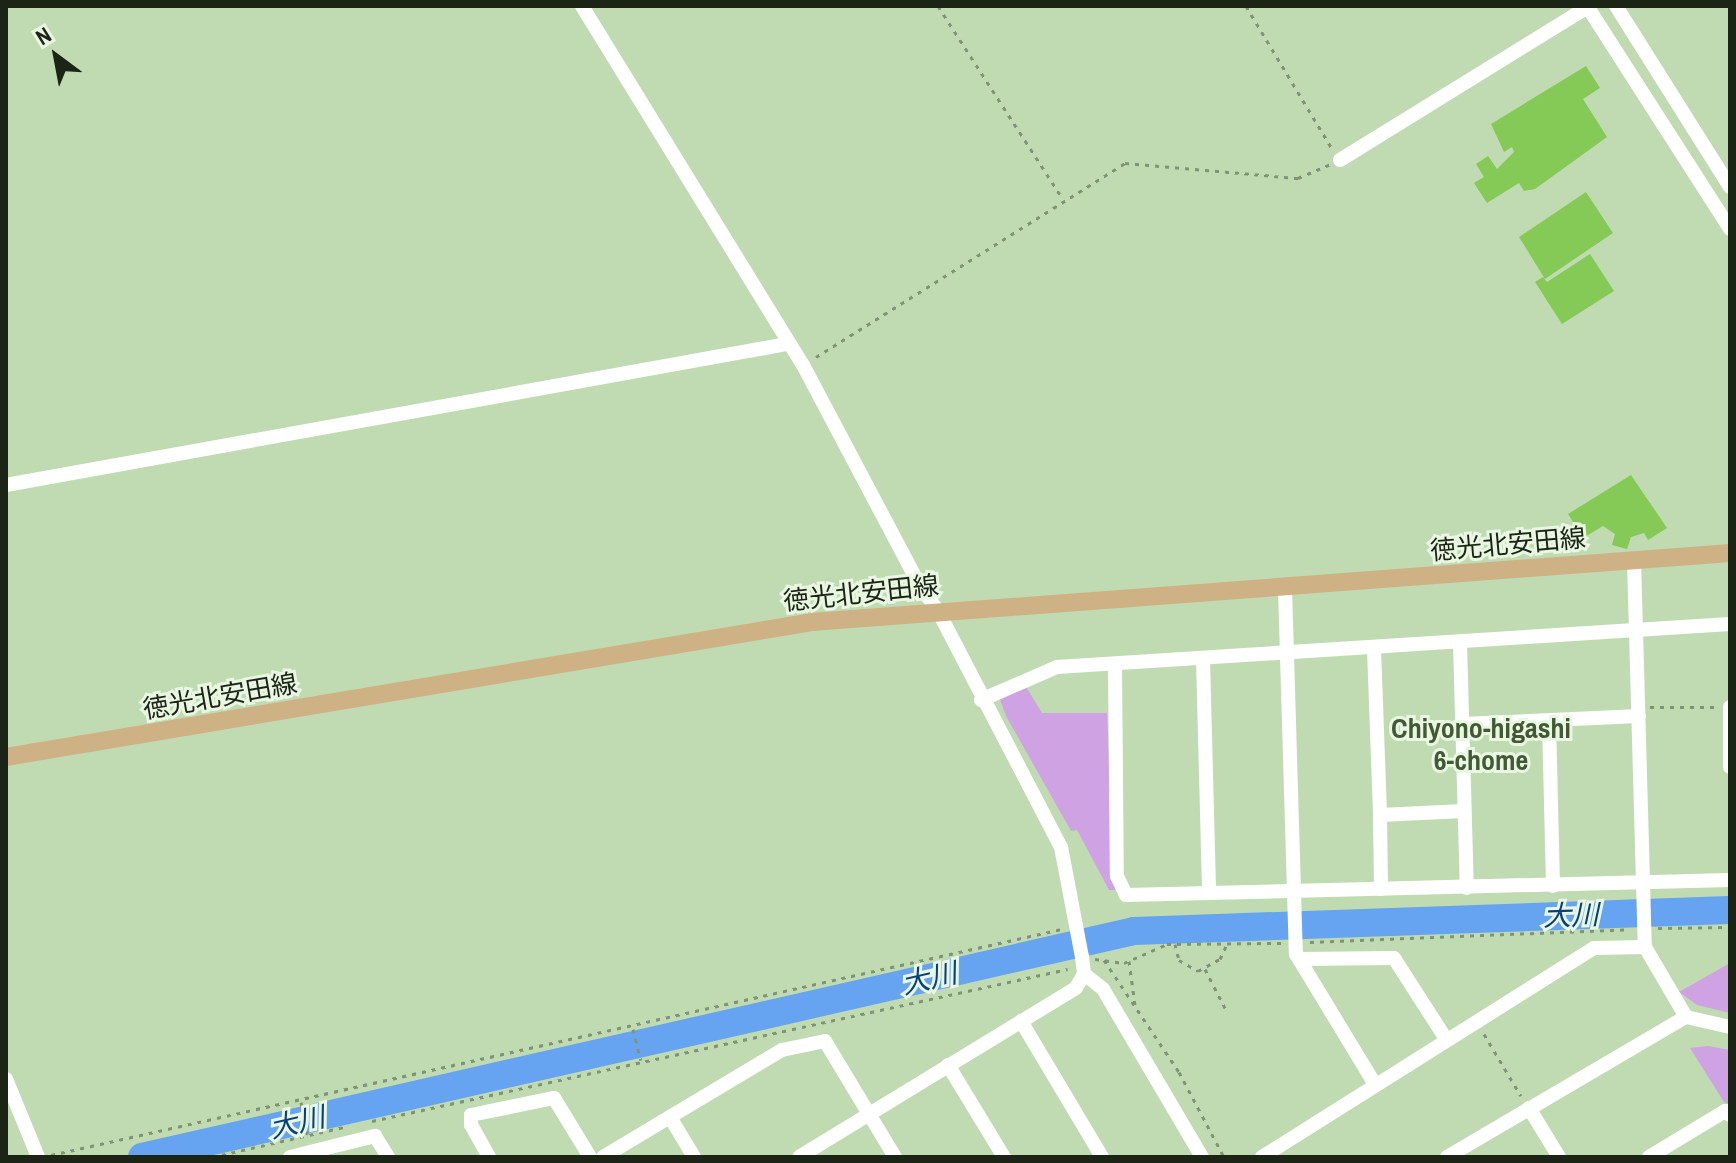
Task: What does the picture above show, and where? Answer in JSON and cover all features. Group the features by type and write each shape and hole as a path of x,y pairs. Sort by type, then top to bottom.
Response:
{"main road":[{"name":"徳光北安田線","path":"6,757 812,622 1730,553"}],"street":[{"path":"582,6 787,344 803,365 920,586 938,611 981,700 1061,847 1077,929 1083,966 1076,988 799,1157"},
{"path":"1340,160 1588,6 1730,229"},
{"path":"1616,6 1730,187"},
{"path":"6,485 787,344"},
{"path":"1634,560 1645,947 1686,1017"},
{"path":"1285,588 1296,939 1300,959 1374,1083"},
{"path":"981,700 1057,667 1115,666 1730,624"},
{"path":"1460,643 1467,888"},
{"path":"1374,649 1381,889"},
{"path":"1203,659 1209,892"},
{"path":"1115,666 1117,876 1126,895 1209,892 1296,895 1381,889 1643,885 1730,880"},
{"path":"1729,707 1730,767"},
{"path":"1463,724 1549,721 1638,712"},
{"path":"1549,721 1553,886"},
{"path":"1380,815 1464,811"},
{"path":"1262,1157 1374,1083 1594,948 1645,947"},
{"path":"1300,959 1394,958 1446,1039"},
{"path":"1083,966 1103,989 1202,1157"},
{"path":"1447,1157 1686,1017 1730,1027"},
{"path":"1021,1021 1102,1157"},
{"path":"603,1157 782,1050 825,1041 895,1157"},
{"path":"948,1065 1004,1157"},
{"path":"6,1079 40,1157"},
{"path":"489,1157 471,1125 471,1115 554,1098 590,1157"},
{"path":"1529,1108 1559,1157"},
{"path":"1658,1155 1725,1111 1730,1115"},
{"path":"670,1117 694,1157"},
{"path":"290,1157 375,1136 388,1157"}],"path":[{"path":"938,6 1062,198"},
{"path":"803,365 1062,198 1125,163 1298,178 1340,160 1246,6"},
{"path":"1638,712 1729,707"},
{"path":"368,1122 1104,960 1129,961 1175,944 1730,927"},
{"path":"40,1157 302,1103 1077,929"},
{"path":"1175,944 1186,968 1205,969 1220,959 1227,944"},
{"path":"1104,960 1179,1072 1224,1157"},
{"path":"1129,961 1136,1007"},
{"path":"1205,969 1225,1008"},
{"path":"1476,1021 1529,1108"},
{"path":"634,1029 641,1060"},
{"path":"302,1103 308,1135"},
{"path":"212,1157 353,1125"}],"shaded area":[{"path":"1025,685 1042,713 1107,713 1115,890 1109,890 1077,830 1071,831 1006,716 999,697"},
{"path":"1730,963 1730,1013 1697,1005 1679,992"},
{"path":"1708,1046 1730,1050 1730,1104 1724,1102 1690,1048"}],"building":[{"path":"1586,66 1600,88 1583,99 1607,137 1535,189 1524,191 1519,183 1487,203 1474,183 1484,177 1476,164 1488,156 1497,169 1514,152 1512,147 1504,152 1491,124"},
{"path":"1586,192 1613,233 1545,279 1519,237"},
{"path":"1590,254 1614,291 1562,324 1535,282 1543,277 1547,282"},
{"path":"1631,475 1667,528 1648,540 1644,533 1631,537 1627,549 1612,545 1615,534 1603,526 1583,538 1568,514"}],"waterway":[{"name":"大川","path":"142,1157 1134,931 1730,910"}],"district":[{"name":"Chiyono-higashi 6-chome","path":"1481,744"}]}
